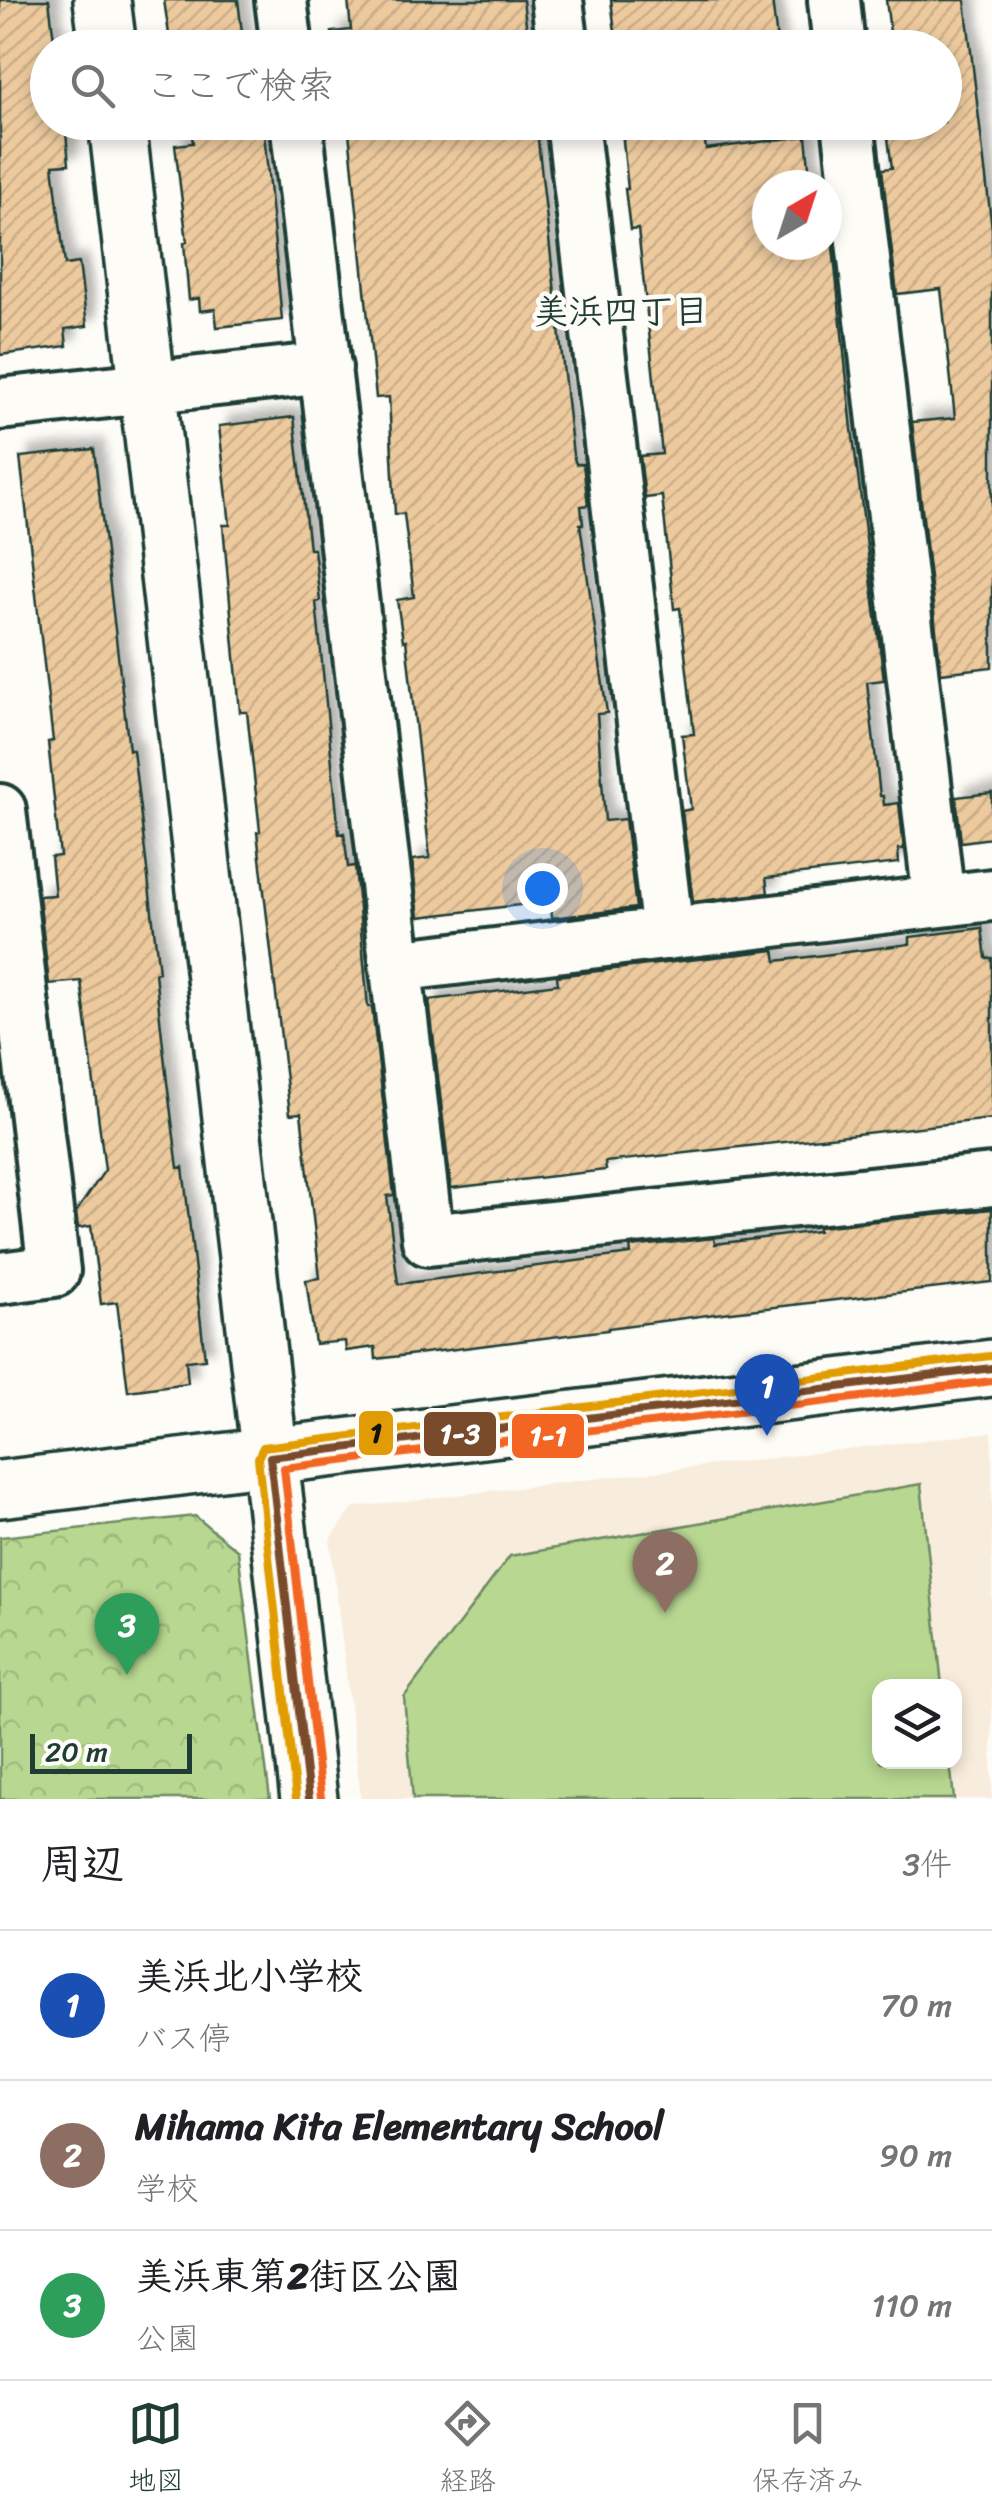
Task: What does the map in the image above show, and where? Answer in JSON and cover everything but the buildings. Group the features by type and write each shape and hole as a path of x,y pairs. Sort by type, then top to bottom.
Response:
{"street":[{"path":"102,0 106,30"},
{"path":"281,0 285,30"},
{"path":"557,0 561,30"},
{"path":"834,0 838,30"},
{"path":"118,140 308,1799"},
{"path":"298,140 428,1240 992,1180"},
{"path":"574,140 668,934"},
{"path":"850,140 940,902"},
{"path":"0,404 326,368"},
{"path":"0,810 9,985 54,1271 0,1278"},
{"path":"395,966 992,895"},
{"path":"0,1488 992,1368"}],"shaded area":[{"path":"992,1432 992,1799 361,1799 330,1540 354,1507"}],"green space":[{"path":"921,1484 941,1679 872,1679 872,1769 951,1769 954,1799 413,1799 404,1697 510,1556"},
{"path":"195,1516 238,1551 270,1799 0,1799 0,1537"}],"transit line":[{"name":"1","path":"296,1799 258,1458 263,1447 990,1356"},
{"name":"1-3","path":"309,1799 270,1457 992,1368"},
{"name":"1-1","path":"321,1798 284,1468 992,1381"}],"place":[{"name":"美浜北小学校","path":"767,1436"},
{"name":"Mihama Kita Elementary School","path":"665,1613"},
{"name":"美浜東第2街区公園","path":"127,1675"}],"district":[{"name":"美浜四丁目","path":"621,311"}]}
